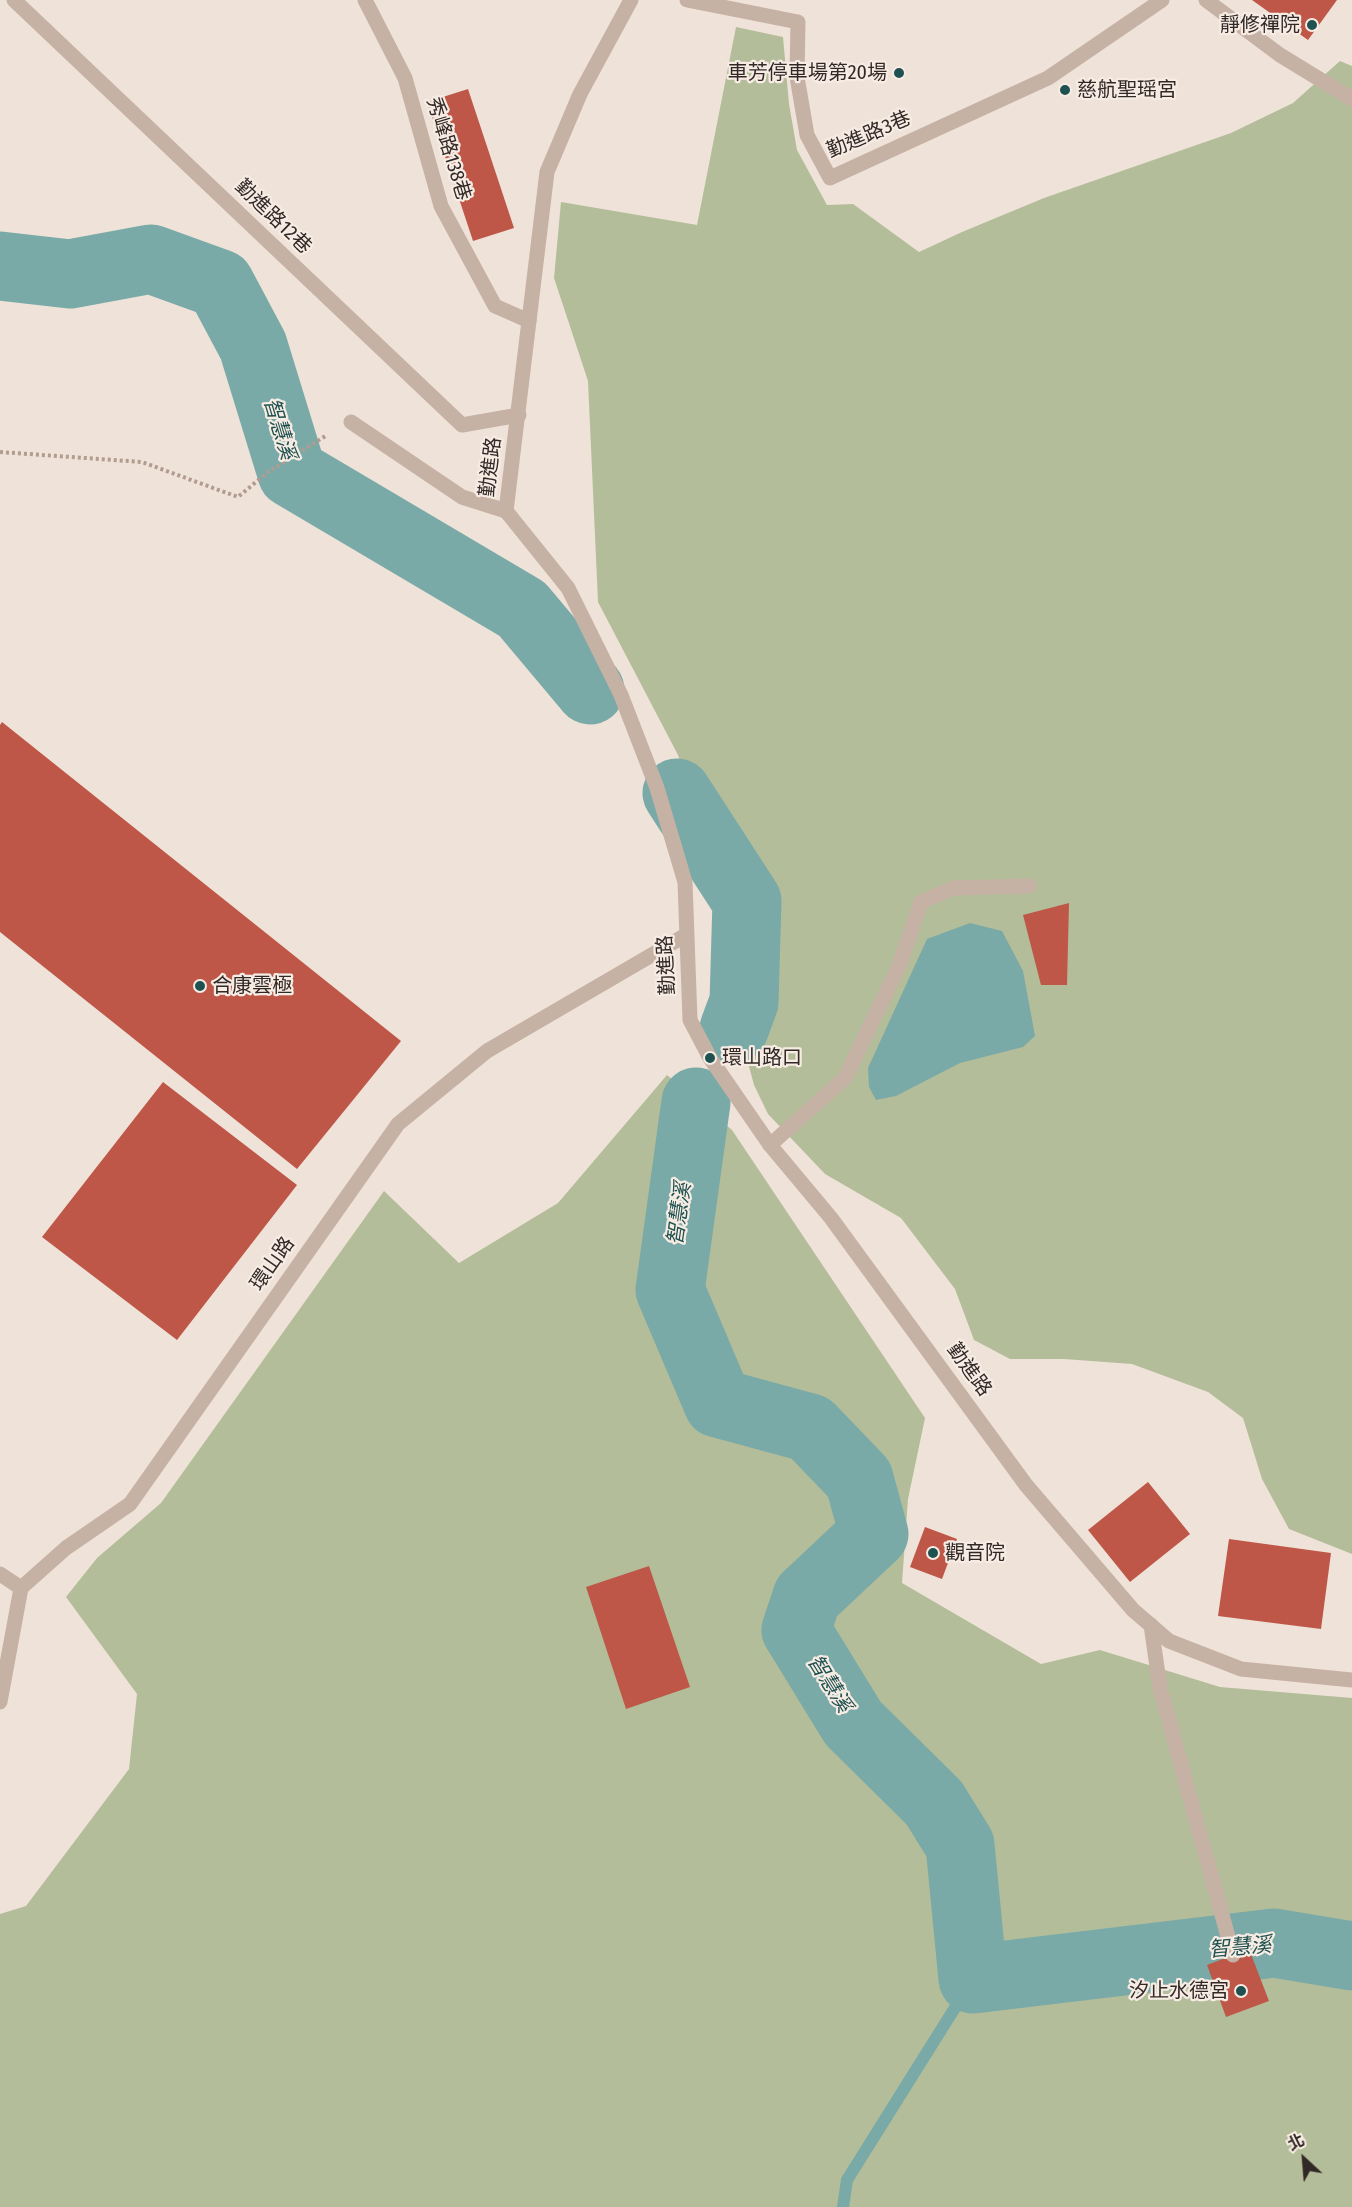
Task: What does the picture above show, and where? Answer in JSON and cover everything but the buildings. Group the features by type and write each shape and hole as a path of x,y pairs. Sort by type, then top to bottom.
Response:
{"street":[{"name":"勤進路12巷","path":"14,0 462,425 519,415"},
{"name":"秀峰路138巷","path":"365,0 405,78 441,206 495,306 529,321"},
{"name":"勤進路","path":"631,0 580,94 547,172 506,511 568,588 621,695 657,788 685,882 690,1020 710,1058 770,1145 831,1218 1026,1485 1132,1610 1169,1641 1241,1669 1352,1680"},
{"name":"勤進路3巷","path":"687,0 798,22 797,76 807,135 830,178 1048,78 1162,0"},
{"path":"1206,0 1280,55 1352,99"},
{"path":"351,422 462,497 506,511"},
{"path":"770,1145 845,1078 899,966 921,902 952,888 1029,886"},
{"name":"環山路","path":"21,1588 66,1548 130,1504 398,1124 487,1051 686,935"},
{"path":"0,1574 21,1588 0,1702"},
{"path":"1151,1626 1160,1688 1233,1955"}],"path":[{"path":"0,452 142,462 238,496 303,448 351,422"}],"green space":[{"path":"736,27 783,37 789,104 797,150 827,205 853,204 919,252 1044,198 1231,133 1293,103 1340,61 1352,66 1352,1554 1289,1529 1262,1479 1243,1418 1208,1392 1132,1364 1064,1359 1010,1359 974,1340 955,1289 901,1218 825,1174 768,1114 754,1085 724,973 723,884 678,755 598,602 588,381 554,278 561,202 697,225"},
{"path":"667,1075 732,1130 925,1418 908,1499 902,1583 1041,1664 1100,1650 1220,1687 1352,1698 1352,2207 0,2207 0,1914 26,1906 129,1769 137,1694 66,1597 97,1558 161,1503 384,1191 459,1263 558,1203"}],"water":[{"path":"970,923 1002,931 1023,971 1035,1036 1023,1047 960,1063 896,1096 876,1100 869,1087 868,1068 927,939"}],"waterway":[{"name":"智慧溪","path":"0,266 70,274 151,259 220,284 253,346 292,473 522,609 590,690"},
{"name":"智慧溪","path":"677,793 747,901 744,1002 734,1029"},
{"name":"智慧溪","path":"696,1102 670,1290 718,1403 810,1428 859,1479 874,1534 807,1597 796,1630 853,1723 934,1803 960,1845 973,1979 1274,1943 1352,1956"},
{"path":"843,2207 847,2180 973,1979"}],"place":[{"name":"靜修禪院","path":"1312,25"},
{"name":"車芳停車場第20場","path":"899,73"},
{"name":"慈航聖瑶宮","path":"1065,90"},
{"name":"合康雲極","path":"200,986"},
{"name":"環山路口","path":"710,1058"},
{"name":"觀音院","path":"933,1553"},
{"name":"汐止水德宮","path":"1241,1991"}]}
